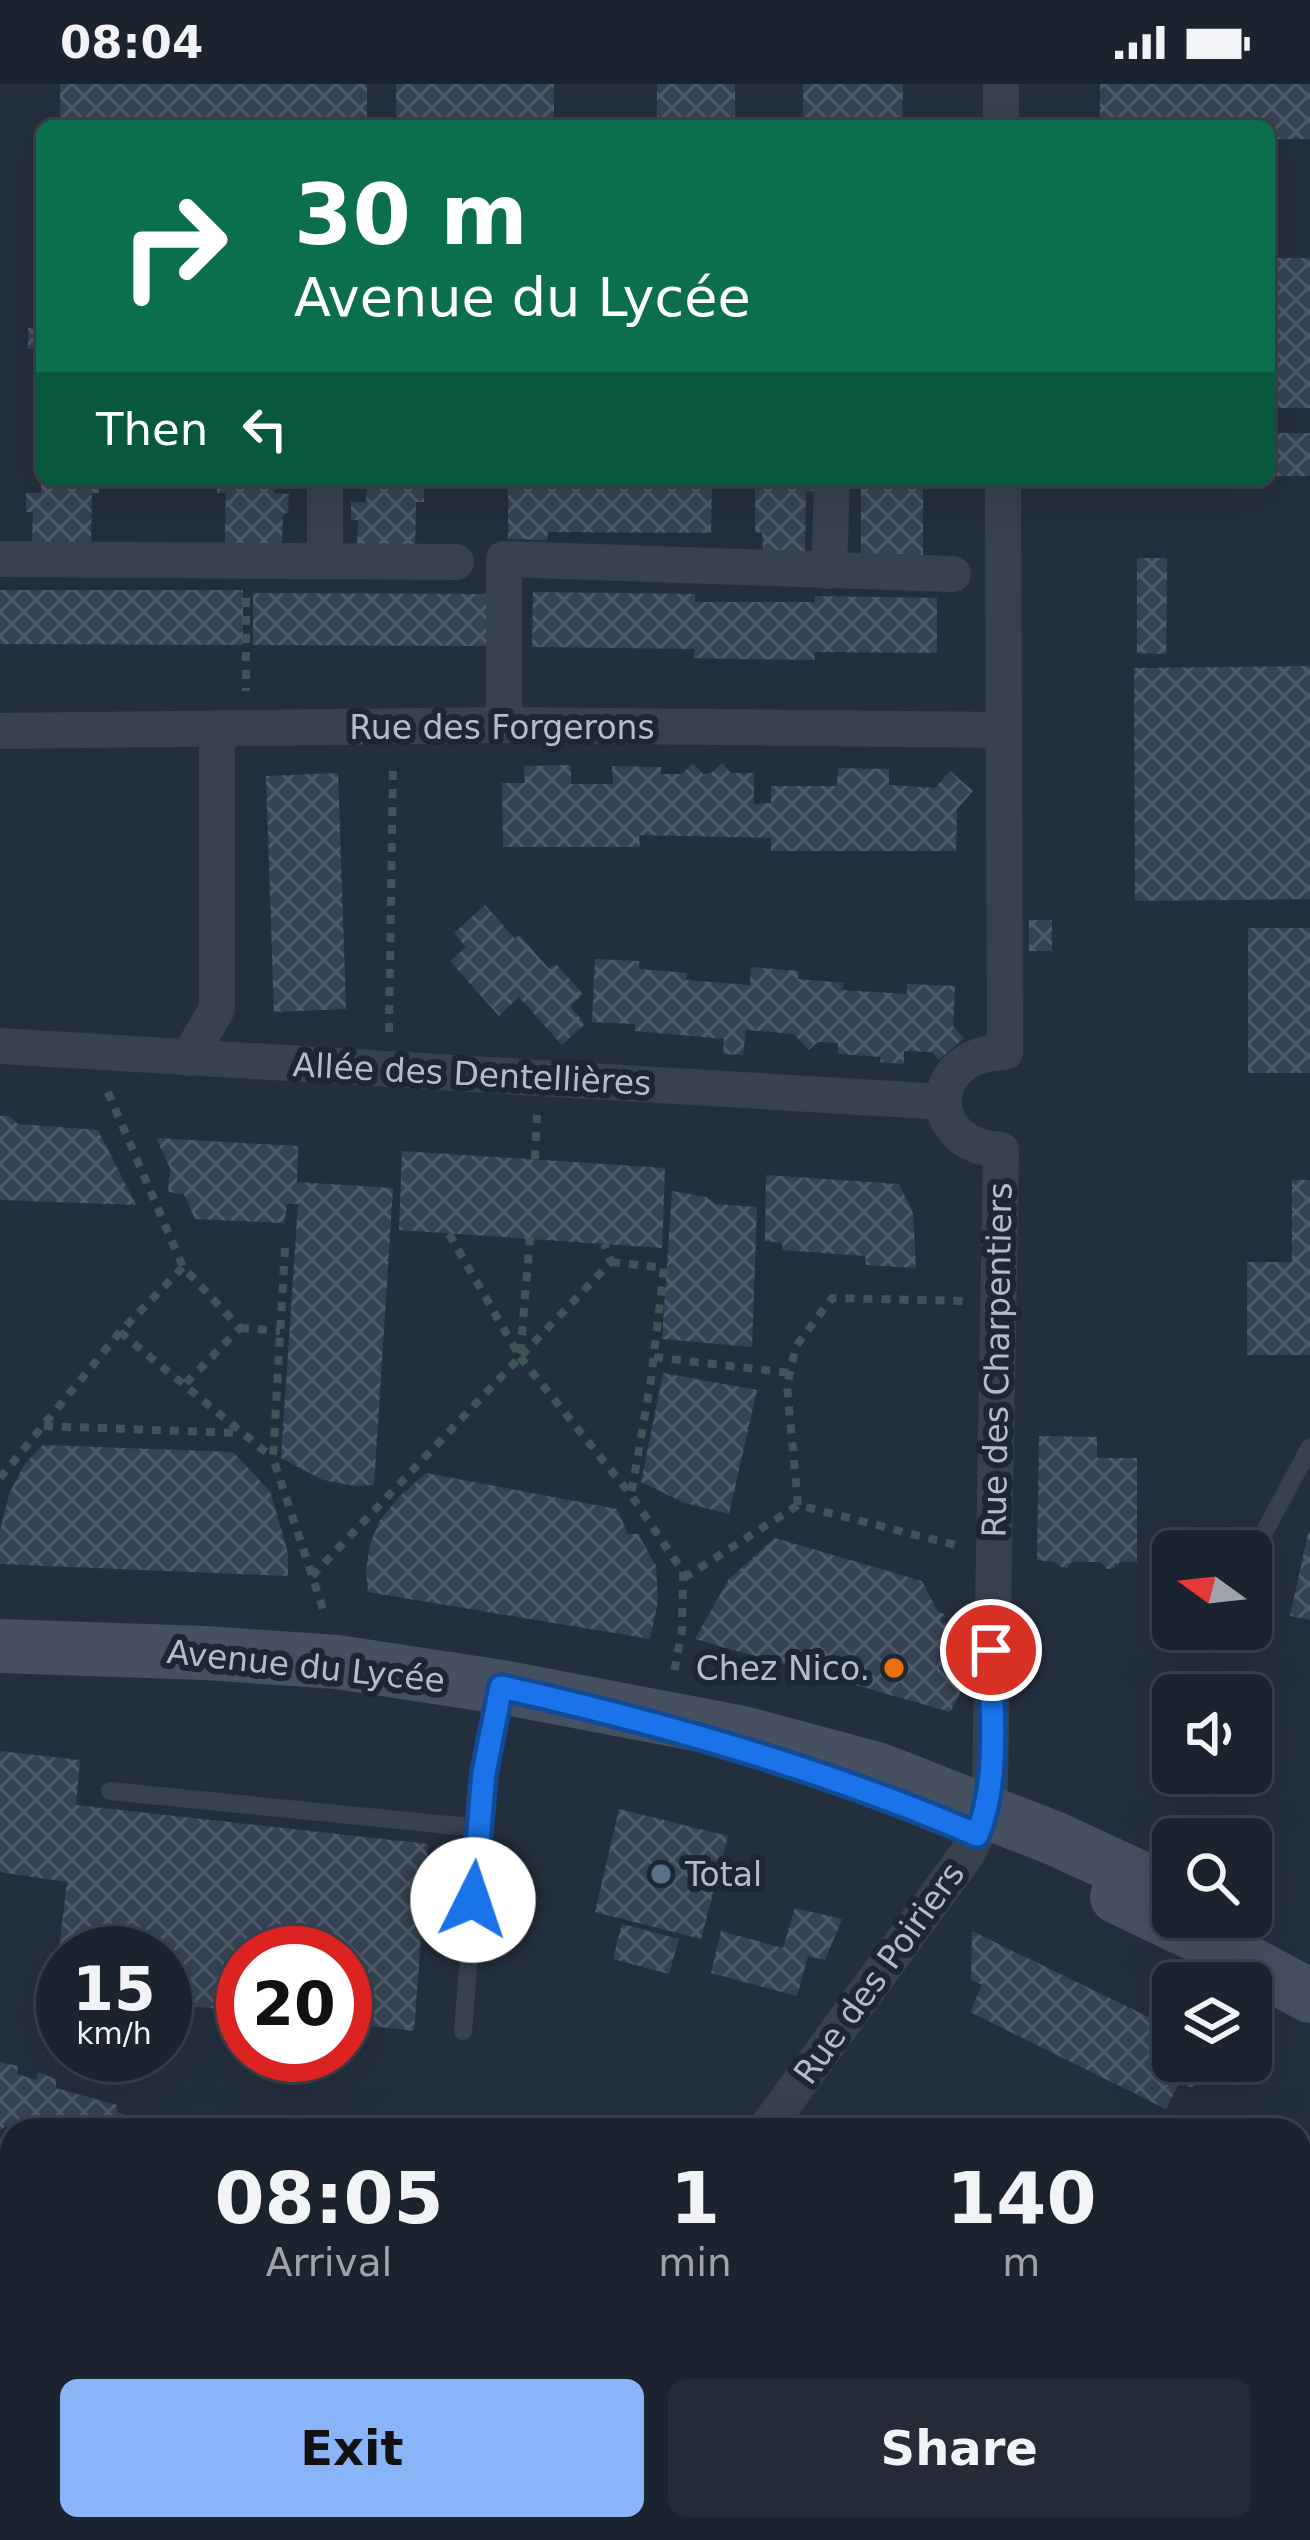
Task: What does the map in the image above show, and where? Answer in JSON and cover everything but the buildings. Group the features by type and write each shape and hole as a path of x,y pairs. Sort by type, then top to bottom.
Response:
{"main road":[{"name":"Avenue du Lycée","path":"0,1648 56,1646 337,1662 501,1687 722,1745 931,1815 1081,1850 1152,1883"},
{"name":"Avenue du Lycée","path":"982,1824 1310,1996"},
{"path":"1258,1938 1310,1967"}],"street":[{"path":"1001,84 1001,120"},
{"path":"325,486 325,561"},
{"path":"829,571 832,486"},
{"path":"944,1102 949,1080 962,1062 983,1052 1005,1052 1003,486"},
{"path":"0,559 456,562"},
{"path":"504,724 504,560 953,574"},
{"name":"Rue des Forgerons","path":"0,731 504,724 1004,730"},
{"path":"188,1058 217,1009 231,728"},
{"name":"Allée des Dentellières","path":"0,1046 944,1102"},
{"name":"Rue des Charpentiers","path":"944,1102 949,1122 962,1139 980,1149 1001,1150 990,1785 982,1824"},
{"name":"Rue des Poiriers","path":"774,2118 967,1854 982,1824"}],"lane":[{"path":"1266,1529 1310,1447"},
{"path":"463,2031 484,1773 501,1687"},
{"path":"110,1791 479,1828"}],"path":[{"path":"231,728 246,561"},
{"path":"388,1070 394,726"},
{"path":"91,1052 183,1267 240,1328 280,1331"},
{"path":"449,1234 520,1357 631,1496 683,1572 682,1630 674,1672"},
{"path":"520,1357 530,1238"},
{"path":"604,1244 610,1262"},
{"path":"285,1248 273,1458 324,1612"},
{"path":"312,1576 610,1262"},
{"path":"610,1262 664,1268 631,1496"},
{"path":"0,1478 120,1332 183,1267"},
{"path":"798,1505 790,1373 796,1346 832,1298 998,1302"},
{"path":"183,1386 240,1328"},
{"path":"120,1332 273,1458"},
{"path":"654,1357 790,1373"},
{"path":"43,1426 241,1433"},
{"path":"682,1579 798,1505 993,1555"}],"place":[{"name":"Chez Nico.","path":"894,1668"},
{"name":"Total","path":"661,1874"}],"route":[{"path":"473,1900 484,1773 501,1687 758,1756 977,1835 987,1812 990,1785 991,1650"}]}
